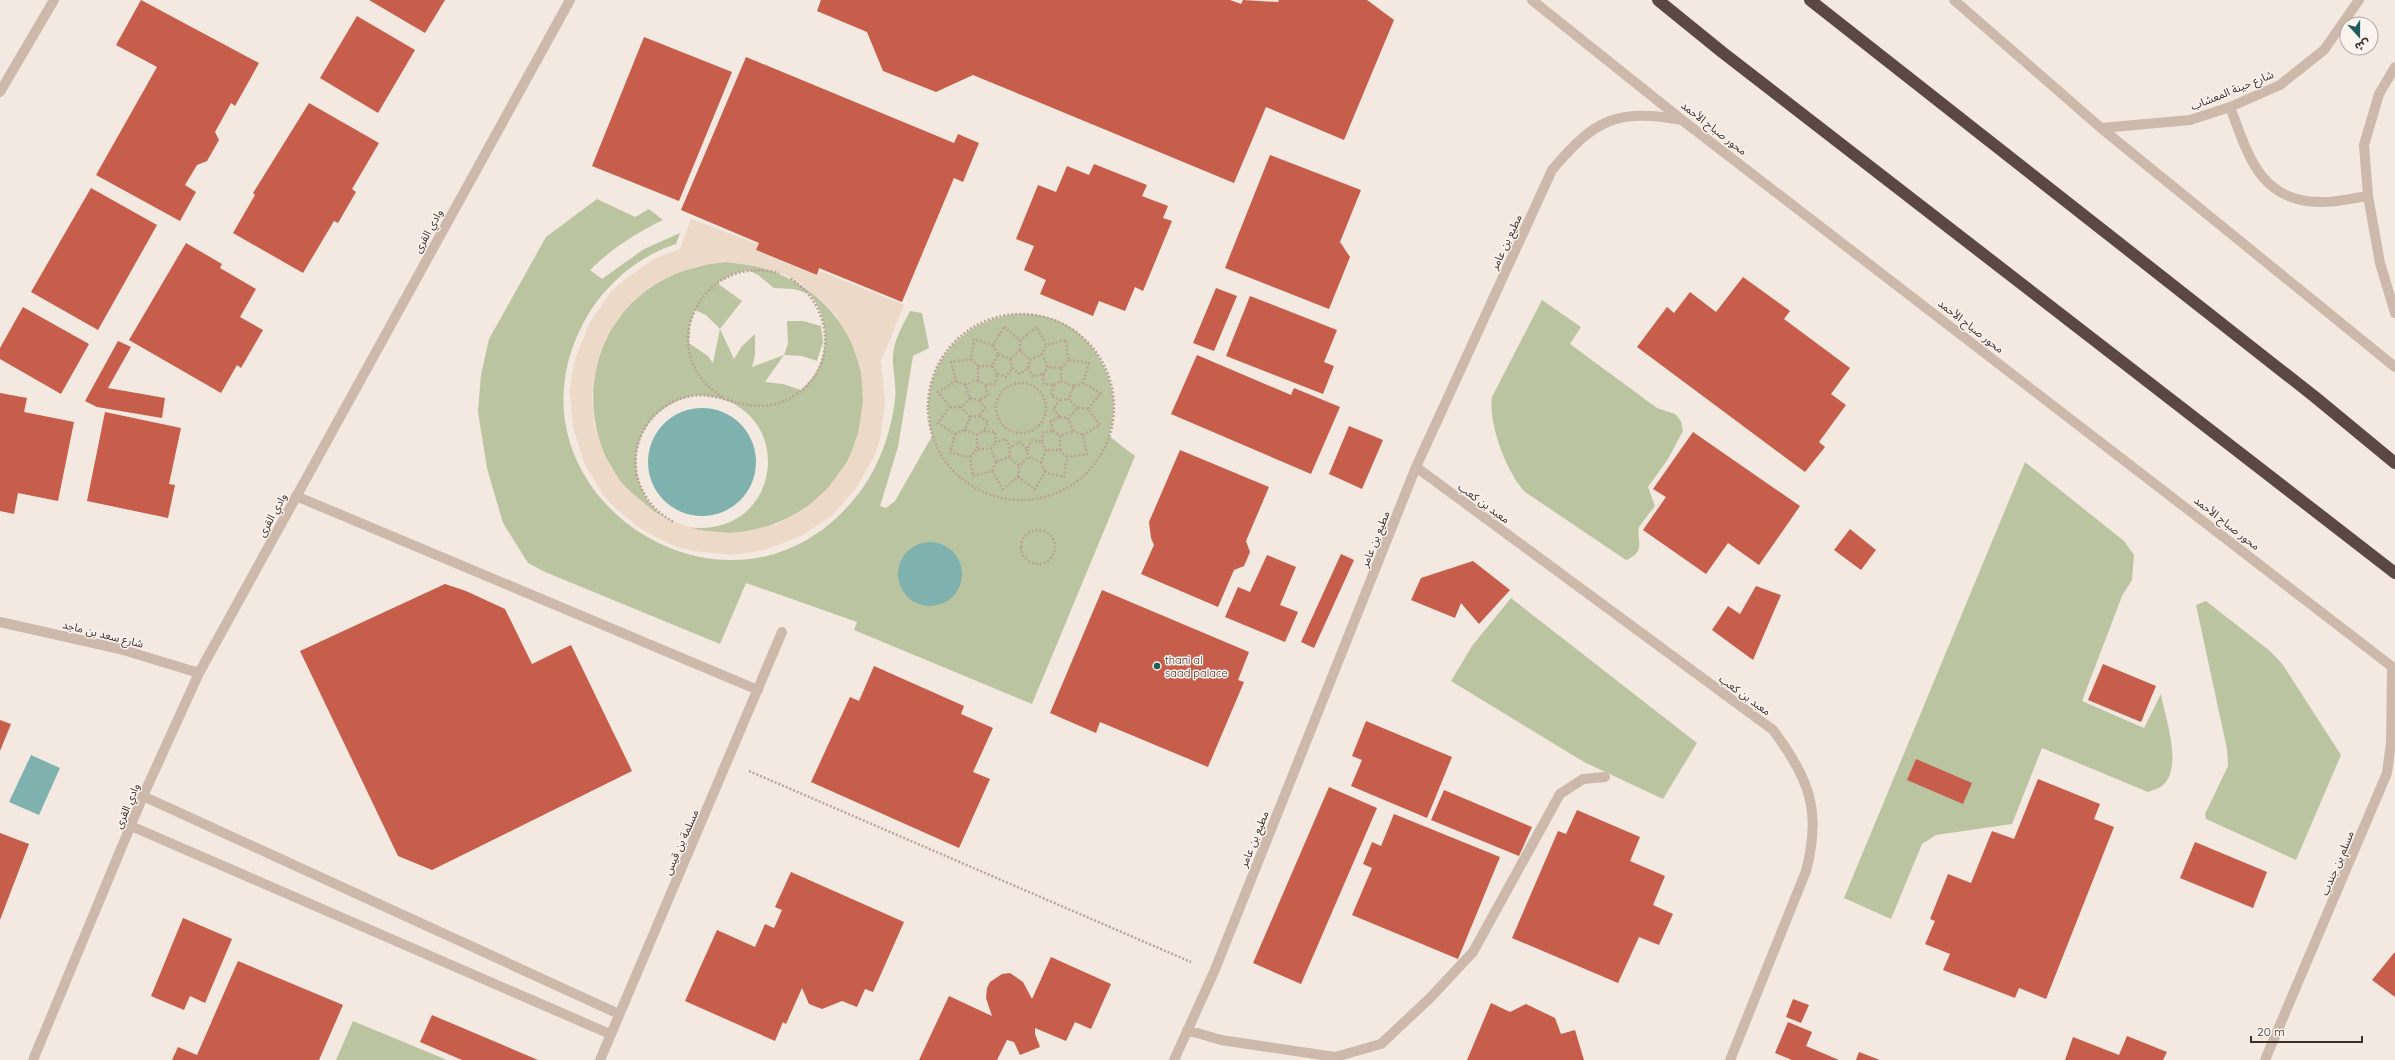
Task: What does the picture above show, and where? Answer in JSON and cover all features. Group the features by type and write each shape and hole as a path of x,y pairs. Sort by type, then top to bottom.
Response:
{"highway":[{"path":"1658,0 1722,52 2395,573"},
{"path":"1810,0 2315,397 2395,463"}],"street":[{"path":"0,92 54,0"},
{"name":"وادي القرى","path":"33,1060 143,796 199,673 570,0"},
{"name":"محور صباح الأحمد","path":"1532,0 1682,120 2393,668"},
{"path":"1954,0 2101,128 2395,367"},
{"name":"شارع حينة المعشاب","path":"2101,128 2190,120 2230,107 2280,86 2324,50 2359,0"},
{"path":"2395,67 2379,94 2364,146 2368,196 2380,263 2395,314"},
{"path":"2230,107 2256,170 2273,188 2295,199 2319,202 2368,196"},
{"name":"مطيع بن عامر","path":"1174,1060 1214,972 1416,467 1552,170 1573,145 1591,130 1606,123 1632,114 1656,115 1682,120"},
{"name":"معبد بن كعب","path":"1416,467 1772,730 1793,757 1803,776 1814,821 1813,845 1806,871 1730,1060"},
{"path":"296,496 758,690"},
{"name":"شارع سعد بن ماجد","path":"0,622 120,649 199,673"},
{"name":"مسلمة بن قيس","path":"600,1060 782,632"},
{"name":"مسلم بن جندب","path":"2265,1060 2387,772 2391,743 2393,668"},
{"path":"1187,1030 1221,1040 1335,1057 1381,1044 1430,998 1473,952 1560,794 1583,779 1605,777"},
{"path":"143,796 619,1014"},
{"path":"131,826 610,1034"}],"path":[{"path":"729,401 710,388 702,379 691,358 688,335 693,313 705,293 723,278 748,270 768,270 780,273"},
{"path":"673,522 652,505 640,486 635,459 642,432 648,422 664,406 684,397 707,395 740,404 763,406 786,400 805,387 818,368 825,346 824,322 815,301 800,284 790,278"},
{"path":"1008,315 1040,317 1060,324 1079,335 1100,359 1109,379 1114,400 1111,431 1107,442 1096,461 1073,484 1054,494 1033,500 1001,498 971,486 954,472 941,456 929,426 927,415 929,393 939,363 952,346 968,331 987,321 1008,315"},
{"path":"994,345 1004,327 1020,340"},
{"path":"1020,340 1037,327 1046,345"},
{"path":"971,359 974,339 994,345 998,354 1010,359"},
{"path":"1020,340 1020,350 1030,360"},
{"path":"1046,345 1066,340 1068,360 1061,368 1061,381"},
{"path":"1010,359 1012,368 1020,374 1028,368 1030,360 1042,354 1046,345"},
{"path":"1010,359 1020,350"},
{"path":"992,366 998,354"},
{"path":"1042,354 1048,367"},
{"path":"971,359 978,366 992,366"},
{"path":"956,381 951,362 971,359"},
{"path":"1068,360 1089,363 1083,383"},
{"path":"978,366 978,380"},
{"path":"992,366 997,374 1006,377 1012,368"},
{"path":"1048,367 1061,368"},
{"path":"1028,368 1033,376 1042,374 1048,367"},
{"path":"985,385 995,384 997,374"},
{"path":"1042,374 1044,384 1054,385 1061,381"},
{"path":"978,380 985,385 988,395 979,400"},
{"path":"965,385 978,380"},
{"path":"956,381 965,385 970,398"},
{"path":"950,407 938,392 956,381"},
{"path":"1061,381 1074,386 1083,383 1101,392 1088,408"},
{"path":"1016,384 1026,384 1040,392 1045,402 1045,412 1038,426 1029,431 1018,433 1008,429 1001,422 996,407 999,397 1006,389 1016,384"},
{"path":"1054,385 1051,395 1060,400 1068,399 1078,408 1088,408"},
{"path":"1068,399 1074,386"},
{"path":"950,407 961,407 970,398"},
{"path":"970,398 979,400 985,408 979,416 970,418"},
{"path":"1060,400 1053,409 1060,417"},
{"path":"950,407 938,423 955,434"},
{"path":"961,407 970,418"},
{"path":"1068,418 1078,408"},
{"path":"1083,435 1100,425 1088,408"},
{"path":"977,435 984,430 988,422 979,416"},
{"path":"1053,431 1051,421 1060,417 1068,418"},
{"path":"965,430 970,418"},
{"path":"1068,418 1073,431"},
{"path":"955,434 965,430 977,435"},
{"path":"984,430 995,432 996,442 991,449"},
{"path":"1045,472 1041,462 1046,450 1042,442 1043,432 1053,431 1060,436"},
{"path":"1060,436 1073,431 1083,435"},
{"path":"955,434 950,453 970,457"},
{"path":"977,435 977,449 970,457 972,476 992,471"},
{"path":"1067,457 1087,454 1083,435"},
{"path":"1060,436 1060,450"},
{"path":"996,442 1006,440 1010,448 1009,457"},
{"path":"1028,457 1027,449 1032,440 1042,442"},
{"path":"1010,448 1019,442 1027,449"},
{"path":"977,449 991,449"},
{"path":"991,449 996,462 992,471"},
{"path":"1046,450 1060,450 1067,457"},
{"path":"996,462 1009,457"},
{"path":"1009,457 1019,466"},
{"path":"992,471 1003,489 1018,477 1019,466 1028,457"},
{"path":"1028,457 1041,462"},
{"path":"1045,472 1064,477 1067,457"},
{"path":"1018,477 1034,489 1045,472"},
{"path":"1041,530 1053,539 1055,550 1052,557 1047,562 1036,564 1023,557 1021,542 1027,534 1041,530"},
{"path":"728,762 1214,972"}],"green space":[{"path":"597,199 635,217 649,209 663,220 624,242 606,255 590,270 602,279 644,249 680,233 676,244 650,255 626,271 606,291 589,313 565,378 569,438 595,490 637,530 690,555 749,559 807,540 859,493 878,461 887,437 893,412 895,394 893,361 895,344 899,332 910,311 922,313 929,348 913,356 898,447 880,506 886,508 895,501 932,436 929,396 940,363 960,338 988,321 1020,314 1052,318 1080,335 1103,365 1110,382 1113,400 1113,418 1109,436 1135,456 1032,704 854,630 857,622 746,583 720,644 545,572 528,563 503,523 487,468 478,412 481,375 489,339 546,237"},
{"path":"725,262 761,268 792,280 819,299 841,324 856,353 863,384 862,419 851,454 841,472 814,502 797,513 772,525 746,532 728,533 702,528 730,522 751,507 764,486 768,462 764,437 750,416 728,401 696,395 667,406 648,424 638,446 636,469 643,491 656,510 675,522 671,522 629,493 603,451 593,404 600,355 624,311 666,278","holes":["748,270 758,275 774,288 794,289 810,294 817,305 822,318 825,331 825,344 823,357 818,369 811,380 801,390 783,384 765,382 784,355 752,367 755,355 755,334 742,346 734,359 720,329 742,301 717,283 733,274","695,310 706,315 720,329 713,363 708,356 689,343 690,324"]},
{"path":"1542,300 1581,327 1570,344 1657,408 1675,414 1681,421 1683,431 1668,459 1648,487 1655,506 1639,527 1639,549 1632,557 1626,560 1525,492 1518,484 1500,448 1493,421 1492,397"},
{"path":"787,321 803,321 821,326 823,342 817,361 802,356 784,355 788,344"},
{"path":"2025,462 2124,541 2134,555 2132,580 2122,596 2082,701 2144,728 2161,694 2171,742 2172,767 2168,778 2162,786 2148,792 2042,748 2012,824 1936,835 1922,844 1891,919 1844,898"},
{"path":"1511,598 1697,743 1663,799 1584,762 1451,681 1472,646"},
{"path":"2206,601 2270,651 2283,665 2341,755 2296,860 2206,819 2205,814 2228,766 2227,749 2196,605"},
{"path":"353,1021 447,1060 336,1060"}],"shaded area":[{"path":"691,219 758,244 756,251 818,276 820,271 904,305 881,361 885,403 880,439 874,457 856,488 832,516 801,536 767,549 731,555 694,551 677,547 644,531 615,508 603,495 584,463 573,428 570,392 572,374 576,356 590,322 611,292 624,280 654,259 680,249","holes":["725,262 756,266 785,275 800,283 835,314 851,341 861,371 863,402 858,433 847,462 828,488 805,509 777,524 746,531 730,533 699,530 669,520 655,512 620,481 604,454 594,424 592,393 597,362 609,333 627,307 651,286 679,272 709,264"]}],"water":[{"path":"702,408 723,412 740,424 752,441 756,462 752,483 740,500 723,512 702,516 681,512 664,500 652,483 648,462 652,441 664,424 681,412"},
{"path":"930,542 948,548 956,556 962,574 956,592 948,600 930,606 912,600 904,592 898,574 904,556 912,548"},
{"path":"31,755 60,768 39,815 9,802"}],"building":[{"path":"141,0 259,63 235,106 231,103 215,132 219,140 207,161 197,165 185,185 196,192 180,221 96,175 157,67 116,45"},
{"path":"369,0 445,0 425,33"},
{"path":"821,0 1230,0 1241,4 1243,0 1278,2 1279,0 1367,0 1394,20 1344,140 1266,107 1234,183 973,75 936,92 883,71 867,32 817,11"},
{"path":"357,16 415,50 378,113 320,78"},
{"path":"644,37 732,72 679,201 592,166"},
{"path":"746,57 954,143 958,134 979,143 963,182 954,178 902,302 819,268 817,275 756,250 759,243 681,210"},
{"path":"309,103 379,143 352,189 356,192 338,223 334,221 303,273 233,233 255,195 253,193"},
{"path":"1270,155 1361,190 1340,242 1350,257 1329,309 1225,268"},
{"path":"1094,164 1147,185 1142,196 1168,206 1163,218 1172,221 1143,291 1135,287 1125,311 1099,301 1093,316 1040,294 1046,280 1024,270 1034,246 1016,239 1038,185 1056,192 1067,166 1089,175"},
{"path":"91,188 157,225 98,330 31,292"},
{"path":"186,243 222,264 220,268 256,289 240,317 263,330 241,368 237,365 221,393 129,340"},
{"path":"1743,277 1790,311 1784,319 1850,368 1831,394 1846,405 1819,442 1825,447 1805,472 1637,347 1667,307 1674,313 1690,292 1716,312"},
{"path":"1216,288 1237,296 1214,351 1193,343"},
{"path":"1250,296 1337,330 1324,362 1334,366 1323,394 1226,356"},
{"path":"23,307 89,344 61,394 0,359 0,348"},
{"path":"118,341 131,347 108,388 165,398 162,418 97,407 85,401"},
{"path":"1197,355 1291,395 1294,388 1340,407 1311,474 1171,414"},
{"path":"0,393 27,398 24,412 74,422 58,501 18,493 14,514 0,511"},
{"path":"105,412 181,428 169,484 175,485 168,518 87,501"},
{"path":"1349,426 1383,440 1362,489 1329,474"},
{"path":"1693,432 1800,506 1759,565 1728,543 1706,574 1643,530 1666,497 1653,489"},
{"path":"1180,450 1269,487 1246,541 1250,552 1244,566 1234,570 1218,607 1141,574 1154,545 1151,538 1149,522"},
{"path":"1850,529 1876,550 1861,570 1834,550"},
{"path":"1341,554 1354,560 1314,648 1301,642"},
{"path":"1267,555 1296,567 1280,605 1298,612 1285,642 1225,617 1238,587 1250,592"},
{"path":"1473,561 1510,590 1479,624 1461,603 1455,618 1411,600 1421,578"},
{"path":"445,584 466,591 505,609 532,664 571,645 632,771 432,870 398,856 300,651"},
{"path":"1756,586 1781,595 1753,660 1712,630 1728,606 1740,614"},
{"name":"thani al saad palace","path":"1102,590 1249,652 1238,680 1244,682 1208,767 1100,722 1096,733 1050,713"},
{"path":"2103,664 2156,686 2141,722 2088,700"},
{"path":"874,666 964,706 961,714 993,728 973,772 990,779 959,848 811,782 850,697 859,701"},
{"path":"0,720 11,724 0,751"},
{"path":"1366,721 1452,757 1427,818 1351,786 1362,760 1352,756"},
{"path":"1916,759 1972,783 1963,804 1907,780"},
{"path":"2038,779 2100,804 2094,819 2114,827 2046,999 2019,988 2015,998 1943,970 1950,954 1925,944 1935,921 1930,919 1948,874 1971,883 1992,831 2014,839"},
{"path":"1329,787 1377,808 1301,984 1253,963"},
{"path":"1444,790 1532,827 1519,856 1431,820"},
{"path":"1577,810 1640,837 1630,861 1665,876 1653,905 1673,914 1659,945 1639,937 1618,983 1512,938 1558,831 1566,834"},
{"path":"1394,814 1500,857 1458,959 1352,915 1372,868 1363,864 1372,842 1381,846"},
{"path":"0,833 29,844 0,920"},
{"path":"2195,842 2267,872 2253,908 2180,878"},
{"path":"791,872 904,922 873,992 865,989 857,1007 842,1001 822,1009 809,1004 802,988 786,1024 783,1022 775,1041 685,1001 717,930 755,947 765,924 774,928 782,910 775,907"},
{"path":"183,918 232,939 205,1003 190,996 184,1010 151,996"},
{"path":"2395,953 2395,997 2372,980"},
{"path":"1051,957 1111,984 1091,1029 1075,1022 1066,1041 1035,1028 1035,1034 1040,1047 1020,1055 1014,1042 1007,1040 997,1060 919,1060 949,996 992,1016 986,998 987,988 990,982 1002,974 1010,973 1023,982 1032,999"},
{"path":"238,961 343,1005 319,1060 172,1060 178,1047 197,1055"},
{"path":"1793,999 1809,1005 1801,1023 1786,1017"},
{"path":"1491,1003 1510,1012 1526,1004 1555,1018 1561,1034 1575,1030 1584,1060 1467,1060"},
{"path":"432,1015 538,1060 462,1060 420,1042"},
{"path":"1788,1022 1812,1032 1806,1046 1839,1060 1792,1060 1775,1053"},
{"path":"2127,1036 2167,1052 2163,1060 2065,1060 2073,1037 2119,1055"},
{"path":"1859,1052 1880,1060 1856,1060"}],"place":[{"name":"thani al saad palace","path":"1157,666"}]}
